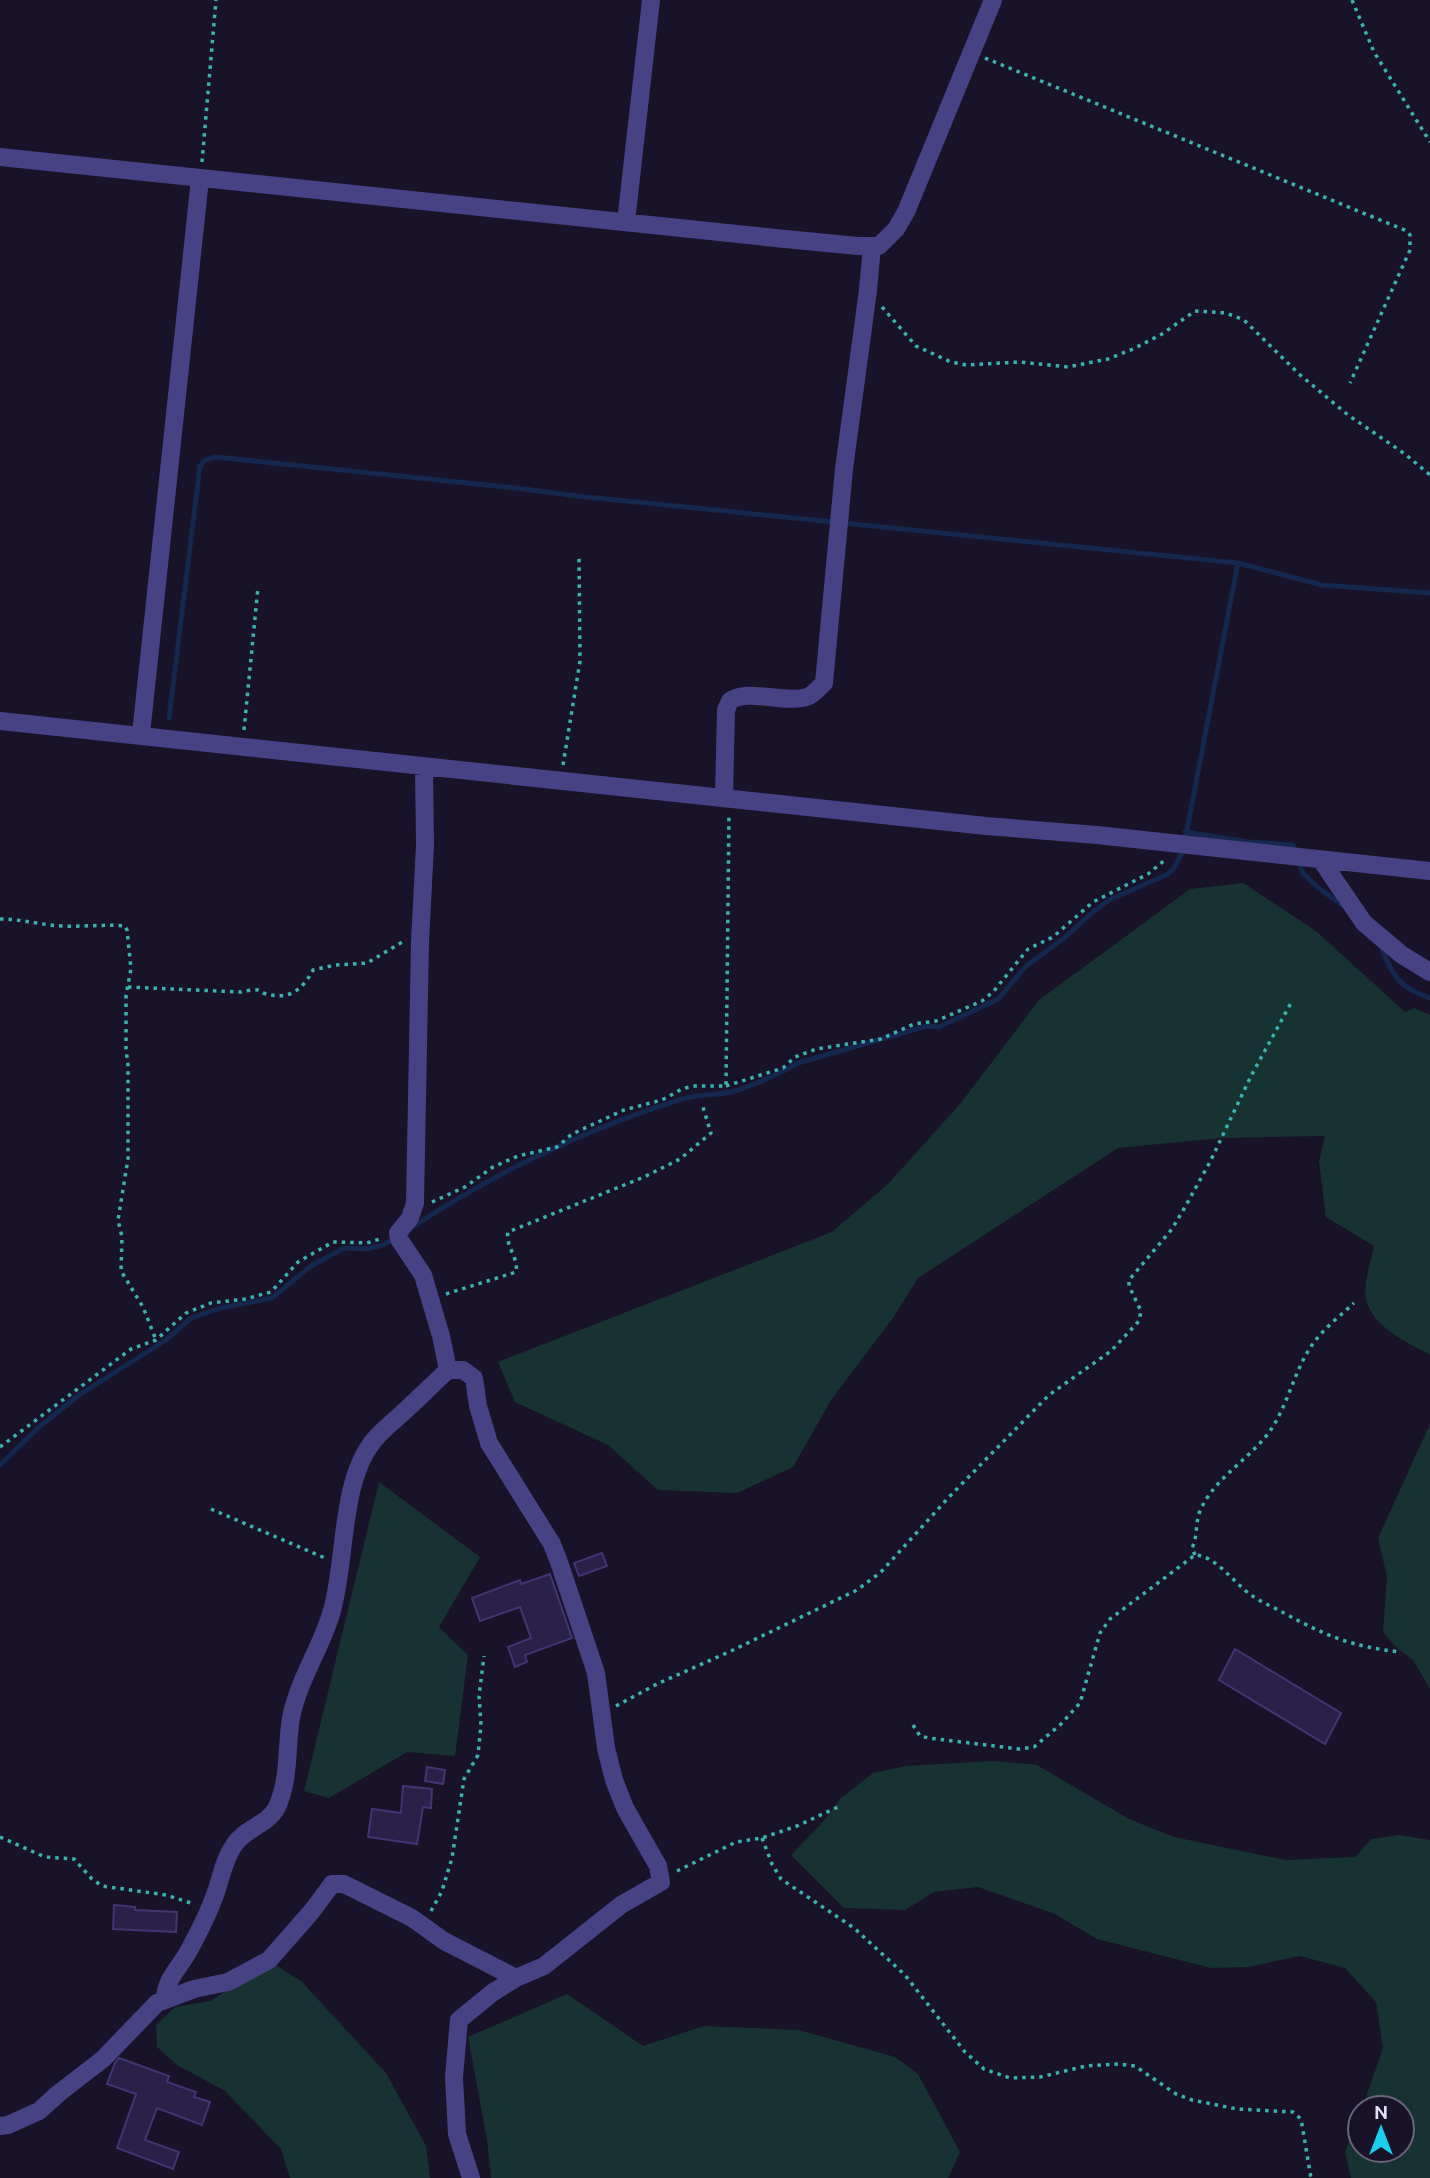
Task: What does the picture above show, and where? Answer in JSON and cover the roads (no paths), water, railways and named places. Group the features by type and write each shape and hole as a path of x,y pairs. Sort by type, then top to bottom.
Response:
{"street":[{"path":"626,222 651,0"},
{"path":"0,158 879,246 900,223 993,0"},
{"path":"141,734 200,179"},
{"path":"724,797 726,710 730,701 739,696 791,699 806,697 824,683 844,469 872,247"},
{"path":"0,720 424,767 1430,871"},
{"path":"424,767 425,845 414,1209 398,1233 400,1241 418,1265 431,1299 447,1370"},
{"path":"1321,860 1364,923 1402,955 1430,972"},
{"path":"165,1998 170,1979 186,1955 209,1910 225,1860 235,1842 269,1818 283,1792 291,1719 299,1688 332,1610 352,1492 366,1454 373,1441 447,1370 463,1370 474,1378 478,1406 489,1443 552,1544 592,1657 599,1687 606,1748 618,1794 662,1876 661,1882 621,1905 544,1966 516,1978 459,2021 454,2077 457,2134 471,2178"},
{"path":"0,2126 39,2111 103,2059 165,1998 228,1982 269,1960 332,1884 344,1884 516,1978"}],"waterway":[{"path":"169,718 200,466 205,460 216,457 1238,563 1322,585 1430,593"},
{"path":"1185,840 1238,563"},
{"path":"1185,832 1250,842 1293,845 1303,873 1345,907"},
{"path":"411,1228 508,1171 611,1124 688,1097 737,1090 798,1063 927,1026 939,1027 998,999 1026,966 1063,939 1094,911 1109,900 1168,874 1184,849"},
{"path":"1380,945 1397,979 1410,989 1430,998"},
{"path":"0,1465 39,1427 79,1395 166,1340 191,1318 221,1308 272,1298 311,1266 344,1248 366,1249 394,1239"}]}
